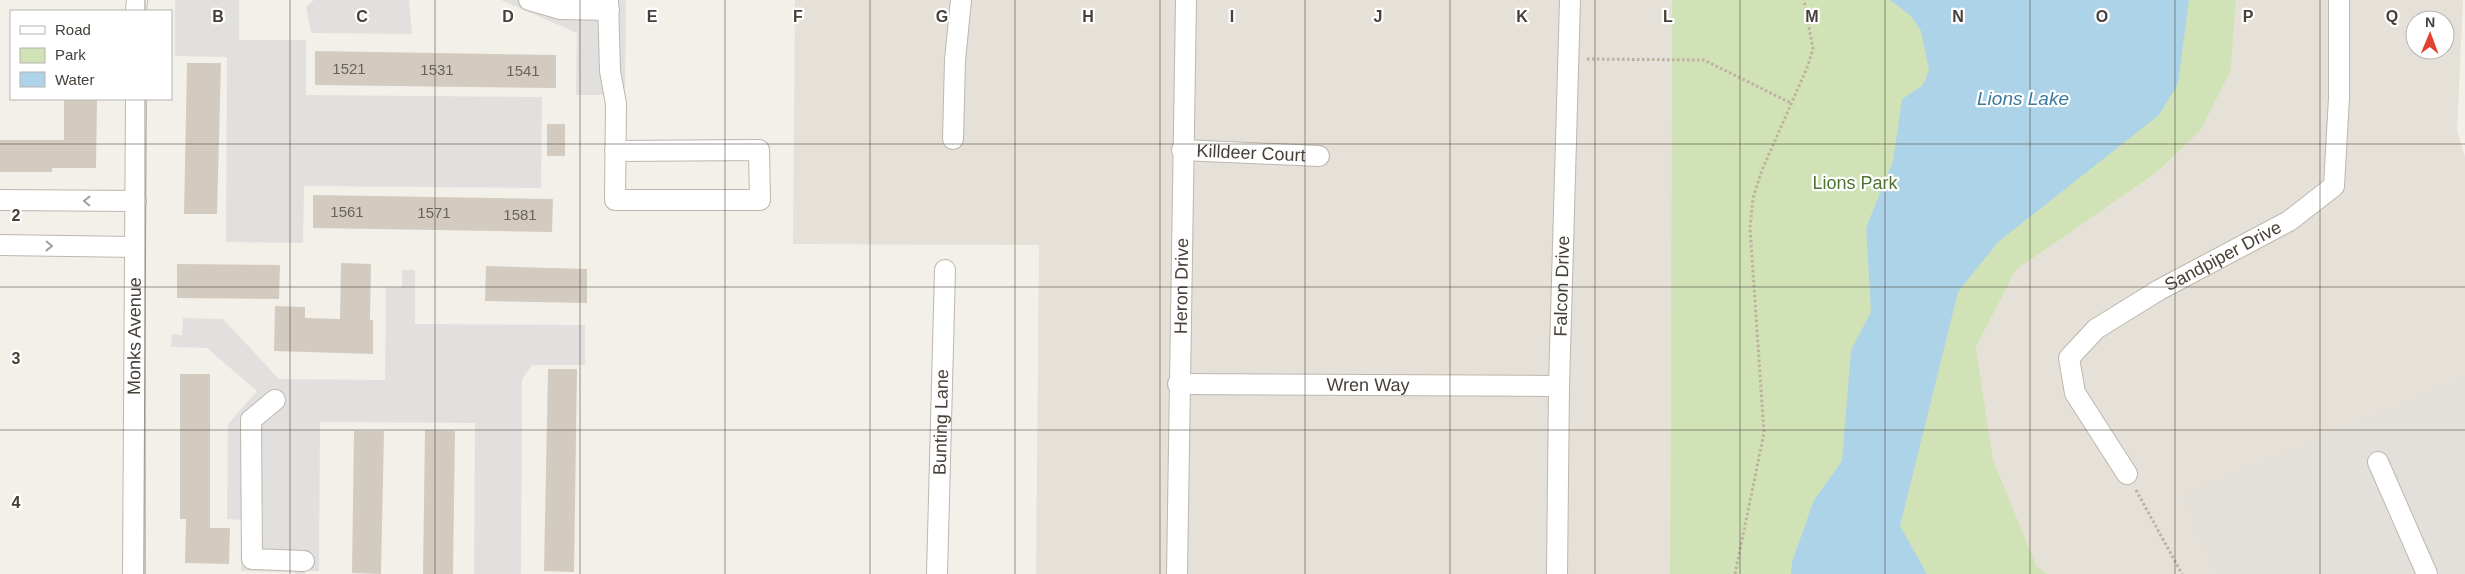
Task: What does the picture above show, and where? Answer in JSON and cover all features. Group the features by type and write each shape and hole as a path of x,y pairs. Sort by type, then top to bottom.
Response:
{"street":[{"path":"529,0 560,9 608,5 610,71 616,104 615,151 615,200 760,200 759,150 615,151"},
{"path":"954,139 955,60 961,0"},
{"name":"Heron Drive","path":"1177,574 1178,384 1186,0"},
{"name":"Falcon Drive","path":"1557,574 1559,386 1570,0"},
{"name":"Sandpiper Drive","path":"2127,474 2075,393 2069,358 2096,329 2159,290 2289,221 2334,186 2339,98 2339,0"},
{"name":"Monks Avenue","path":"133,574 136,100"},
{"name":"Killdeer Court","path":"1182,150 1319,156"},
{"path":"0,200 136,201"},
{"path":"0,245 135,247"},
{"name":"Bunting Lane","path":"937,574 945,270"},
{"name":"Wren Way","path":"1178,384 1559,386"},
{"path":"275,400 252,420 252,559 304,561"},
{"path":"2378,462 2427,574"}],"path":[{"path":"1735,574 1764,432 1750,238 1753,198 1762,170 1813,49 1804,0"},
{"path":"1568,59 1704,60 1791,103"},
{"path":"2127,474 2182,574"}],"shaded area":[{"path":"175,0 239,0 239,40 306,40 306,95 542,97 541,188 304,186 303,243 226,242 227,57 175,56"},
{"path":"314,0 409,0 412,34 311,33 306,6"},
{"path":"501,0 626,0 625,95 576,95 577,33"},
{"path":"795,0 1672,0 1670,574 1036,574 1039,245 793,244"},
{"path":"2236,0 2463,0 2457,131 2465,157 2465,377 2185,496 2218,574 2048,574 2037,567 1993,459 1976,347 2016,270 2156,173 2231,70"},
{"path":"402,270 415,270 415,324 585,325 585,365 532,365 522,379 521,574 474,574 475,423 320,422 319,571 305,571 305,574 295,574 295,572 241,571 241,520 227,519 228,424 257,391 207,348 171,347 172,334 182,335 183,318 223,319 279,379 385,380 386,288 402,287"},
{"path":"2465,377 2465,574 2218,574 2184,496"}],"green space":[{"name":"Lions Park","path":"1672,0 2236,0 2231,70 2200,131 2156,173 2016,270 1976,347 1993,459 2037,567 2048,574 1670,574"}],"water":[{"name":"Lions Lake","path":"1890,0 2189,0 2178,84 2159,115 1998,242 1958,292 1900,526 1927,574 1791,574 1792,562 1814,500 1842,461 1851,350 1871,312 1866,228 1893,161 1902,99 1923,85 1929,70 1921,31 1911,16"}],"building":[{"path":"315,51 556,55 556,88 315,85"},
{"path":"187,63 221,63 217,214 184,214"},
{"path":"64,100 97,100 96,168 52,168 52,172 0,172 0,140 64,140"},
{"path":"547,124 565,124 565,156 547,156"},
{"path":"313,195 553,199 552,232 313,228"},
{"path":"341,263 371,264 370,320 373,320 373,354 274,351 275,306 305,307 305,318 340,319"},
{"path":"177,264 280,265 279,299 177,298"},
{"path":"486,266 587,269 587,303 485,301"},
{"path":"548,369 577,369 574,572 544,571"},
{"path":"180,374 210,374 210,528 230,528 229,564 185,563 186,519 180,519"},
{"path":"425,430 455,431 453,574 423,574"},
{"path":"354,431 384,431 381,574 352,573"}]}
